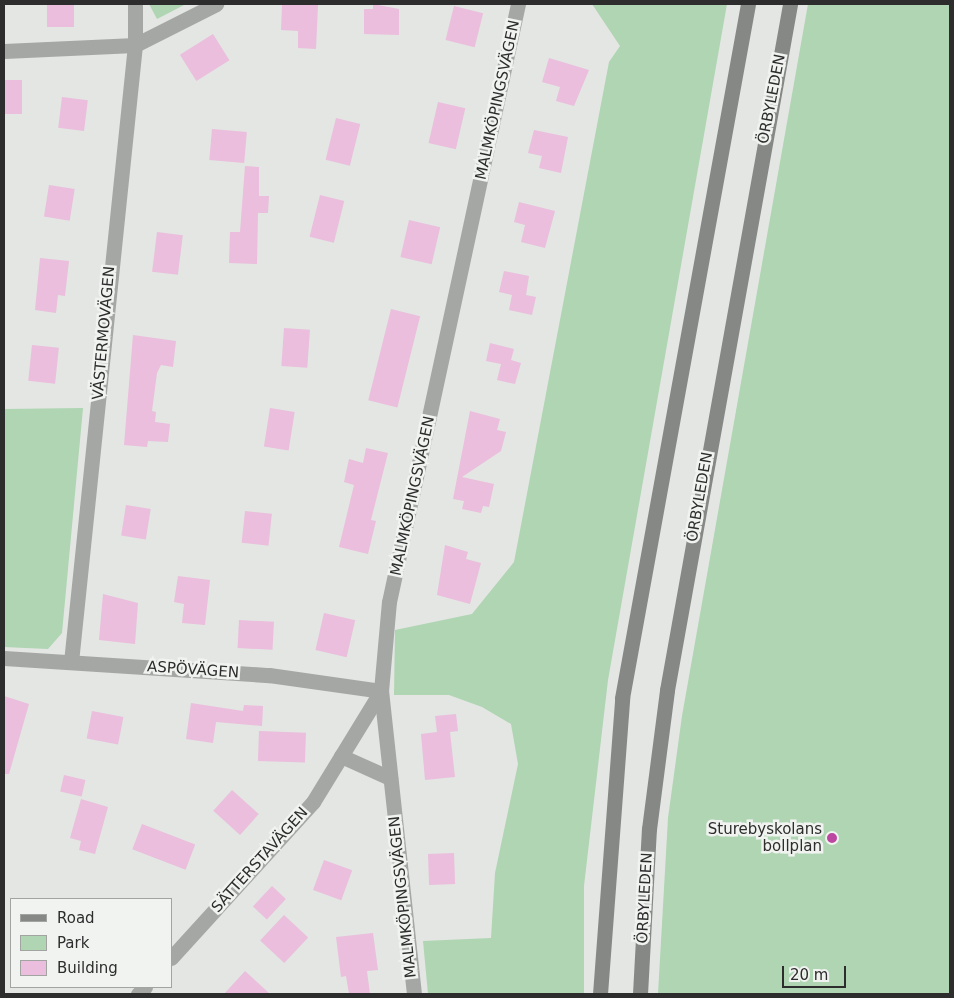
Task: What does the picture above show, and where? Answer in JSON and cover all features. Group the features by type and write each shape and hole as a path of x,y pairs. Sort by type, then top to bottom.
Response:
{"main road":[{"path":"600,994 622,698 748,4"},
{"name":"ÖRBYLEDEN","path":"640,994 649,829 667,690 790,4"}],"street":[{"name":"VÄSTERMOVÄGEN","path":"72,662 135,45 136,4"},
{"path":"4,51 135,45 216,4"},
{"name":"MALMKÖPINGSVÄGEN","path":"414,994 381,691 389,602 518,4"},
{"name":"ASPÖVÄGEN","path":"4,658 268,675 381,691"},
{"name":"SÄTTERSTAVÄGEN","path":"172,957 313,802 381,691"},
{"path":"341,756 390,778"}],"green space":[{"path":"149,4 186,4 157,19"},
{"path":"592,4 727,4 608,680 584,886 584,994 428,994 423,941 491,938 495,873 518,764 511,724 482,707 449,695 394,695 395,630 472,614 514,562 609,62 620,46"},
{"path":"808,4 950,4 950,994 658,994 668,818 682,716"},
{"path":"83,408 62,633 48,649 4,647 4,409"}],"building":[{"path":"47,4 74,4 74,27 47,27"},
{"path":"282,4 318,5 316,49 298,48 298,31 281,30"},
{"path":"373,4 399,9 399,35 364,34 364,9 373,9"},
{"path":"454,6 483,13 475,47 446,40"},
{"path":"213,34 229,60 196,81 180,55"},
{"path":"549,58 589,70 574,106 556,101 560,87 542,82"},
{"path":"4,80 22,80 22,114 4,114"},
{"path":"62,97 88,100 84,131 58,128"},
{"path":"438,102 465,108 456,149 429,143"},
{"path":"336,118 360,124 350,166 326,160"},
{"path":"212,129 247,132 244,163 209,160"},
{"path":"534,130 568,137 561,173 539,168 542,156 528,153"},
{"path":"245,166 259,167 259,196 269,196 268,213 258,213 257,264 229,263 230,232 240,232"},
{"path":"49,185 75,189 70,221 44,217"},
{"path":"320,195 344,201 334,243 310,237"},
{"path":"519,202 555,211 545,248 521,242 525,225 514,222"},
{"path":"409,220 440,227 432,264 400,257"},
{"path":"157,232 183,235 178,275 152,272"},
{"path":"40,258 69,261 65,296 58,295 56,313 35,310"},
{"path":"504,271 529,276 526,295 536,297 532,315 509,310 512,295 499,292"},
{"path":"391,309 420,316 397,407 368,400"},
{"path":"284,328 310,330 307,368 281,366"},
{"path":"133,335 176,341 173,367 161,365 157,373 152,411 156,412 155,422 170,424 168,442 148,441 147,447 124,445"},
{"path":"490,343 514,349 511,360 521,363 515,384 497,380 501,364 486,361"},
{"path":"32,345 59,348 55,384 28,381"},
{"path":"270,408 295,412 289,450 264,447"},
{"path":"470,411 500,419 497,430 506,432 501,451 462,477 494,484 489,507 483,506 481,513 462,509 464,501 453,499"},
{"path":"366,448 388,453 371,520 376,521 368,554 339,547 354,485 344,482 349,459 363,463"},
{"path":"126,505 151,509 146,540 121,536"},
{"path":"245,511 272,514 269,546 242,543"},
{"path":"445,545 468,552 466,559 481,563 470,604 437,595"},
{"path":"178,576 210,580 205,625 182,623 184,604 174,602"},
{"path":"103,594 138,603 135,644 99,640"},
{"path":"324,613 355,620 347,657 315,650"},
{"path":"239,620 274,622 272,650 238,648"},
{"path":"4,696 29,704 9,774 4,774"},
{"path":"191,703 243,711 244,705 263,706 262,726 216,722 213,743 186,739"},
{"path":"92,711 123,717 118,745 87,738"},
{"path":"456,714 458,731 450,732 455,777 425,780 421,734 437,732 435,716"},
{"path":"259,731 306,733 305,763 258,761"},
{"path":"64,775 85,780 82,797 60,792"},
{"path":"232,790 259,814 240,835 213,811"},
{"path":"81,799 108,807 95,854 79,850 81,841 70,838"},
{"path":"142,824 195,844 186,870 132,849"},
{"path":"454,853 455,884 429,885 428,854"},
{"path":"324,860 352,870 341,900 313,890"},
{"path":"272,886 286,899 267,919 253,906"},
{"path":"284,915 308,938 284,963 260,941"},
{"path":"373,933 378,970 367,971 370,994 349,994 346,976 341,977 336,937"},
{"path":"245,971 270,994 224,994"}],"place":[{"name":"Sturebyskolans bollplan","path":"832,838"}]}
